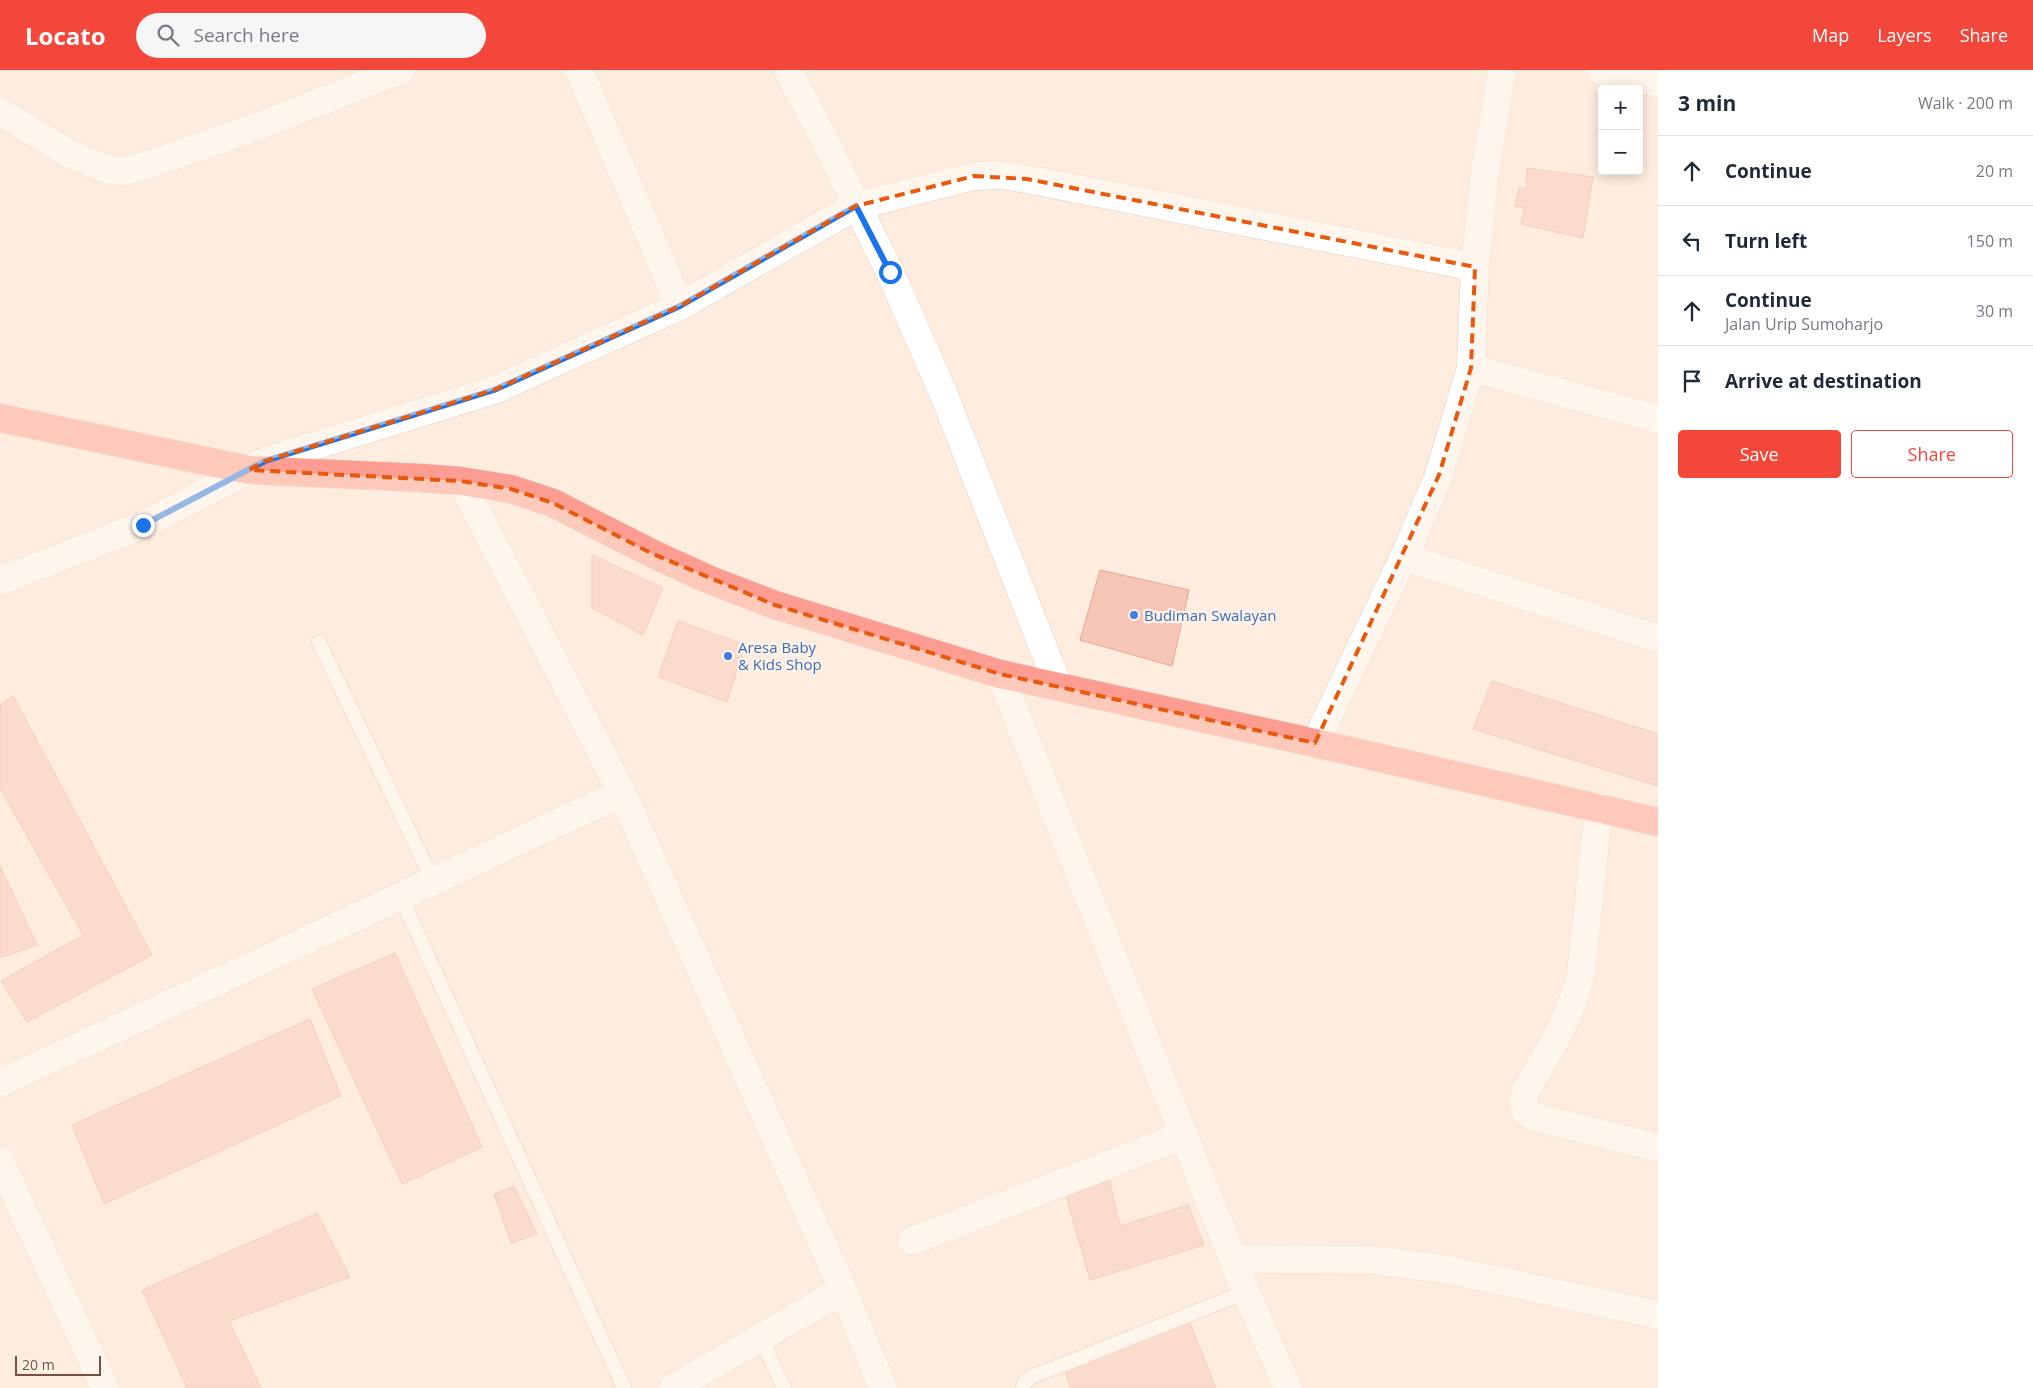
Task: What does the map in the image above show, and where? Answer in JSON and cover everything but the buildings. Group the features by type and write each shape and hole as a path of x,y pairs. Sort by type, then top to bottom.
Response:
{"highway":[{"path":"0,418 249,470 461,481 511,489 553,503 652,554 710,580 775,605 1000,674 1315,743 1658,822"}],"street":[{"path":"0,112 70,154 109,170 125,171 264,124 401,70"},
{"path":"578,70 680,306"},
{"path":"788,70 890,272 944,395 1059,688"},
{"path":"1315,743 1404,557 1439,475 1470,368 1475,267 1485,172 1502,70"},
{"path":"1601,70 1658,83"},
{"path":"0,581 143,525 265,461 494,390 680,306 856,206 974,176 1002,175 1475,267"},
{"path":"1470,368 1658,419"},
{"path":"461,481 622,793 843,1290 884,1388"},
{"path":"1404,557 1656,638"},
{"path":"1000,674 1246,1292 1288,1388"},
{"path":"0,1082 622,793"},
{"path":"1599,807 1581,973 1576,995 1569,1013 1525,1092 1523,1104 1526,1112 1534,1116 1658,1148"},
{"path":"912,1241 1184,1135"},
{"path":"0,1161 105,1388"},
{"path":"1233,1259 1374,1260 1445,1269 1658,1315"},
{"path":"673,1388 843,1290"}],"lane":[{"path":"319,642 433,881"},
{"path":"400,895 624,1388"},
{"path":"1023,1388 1024,1383 1031,1377 1246,1292"},
{"path":"760,1337 784,1388"}],"highlighted area":[{"path":"974,176 1027,179 1475,267 1471,368 1439,475 1315,743 1000,674 775,605 653,554 553,503 511,489 461,481 249,470 265,461 494,390 680,306 856,206"}],"place":[{"name":"Budiman Swalayan","path":"1134,615"},
{"name":"Aresa Baby & Kids Shop","path":"728,656"}],"route":[{"path":"143,525 265,461 494,390 680,306 856,206 890,272"}]}
